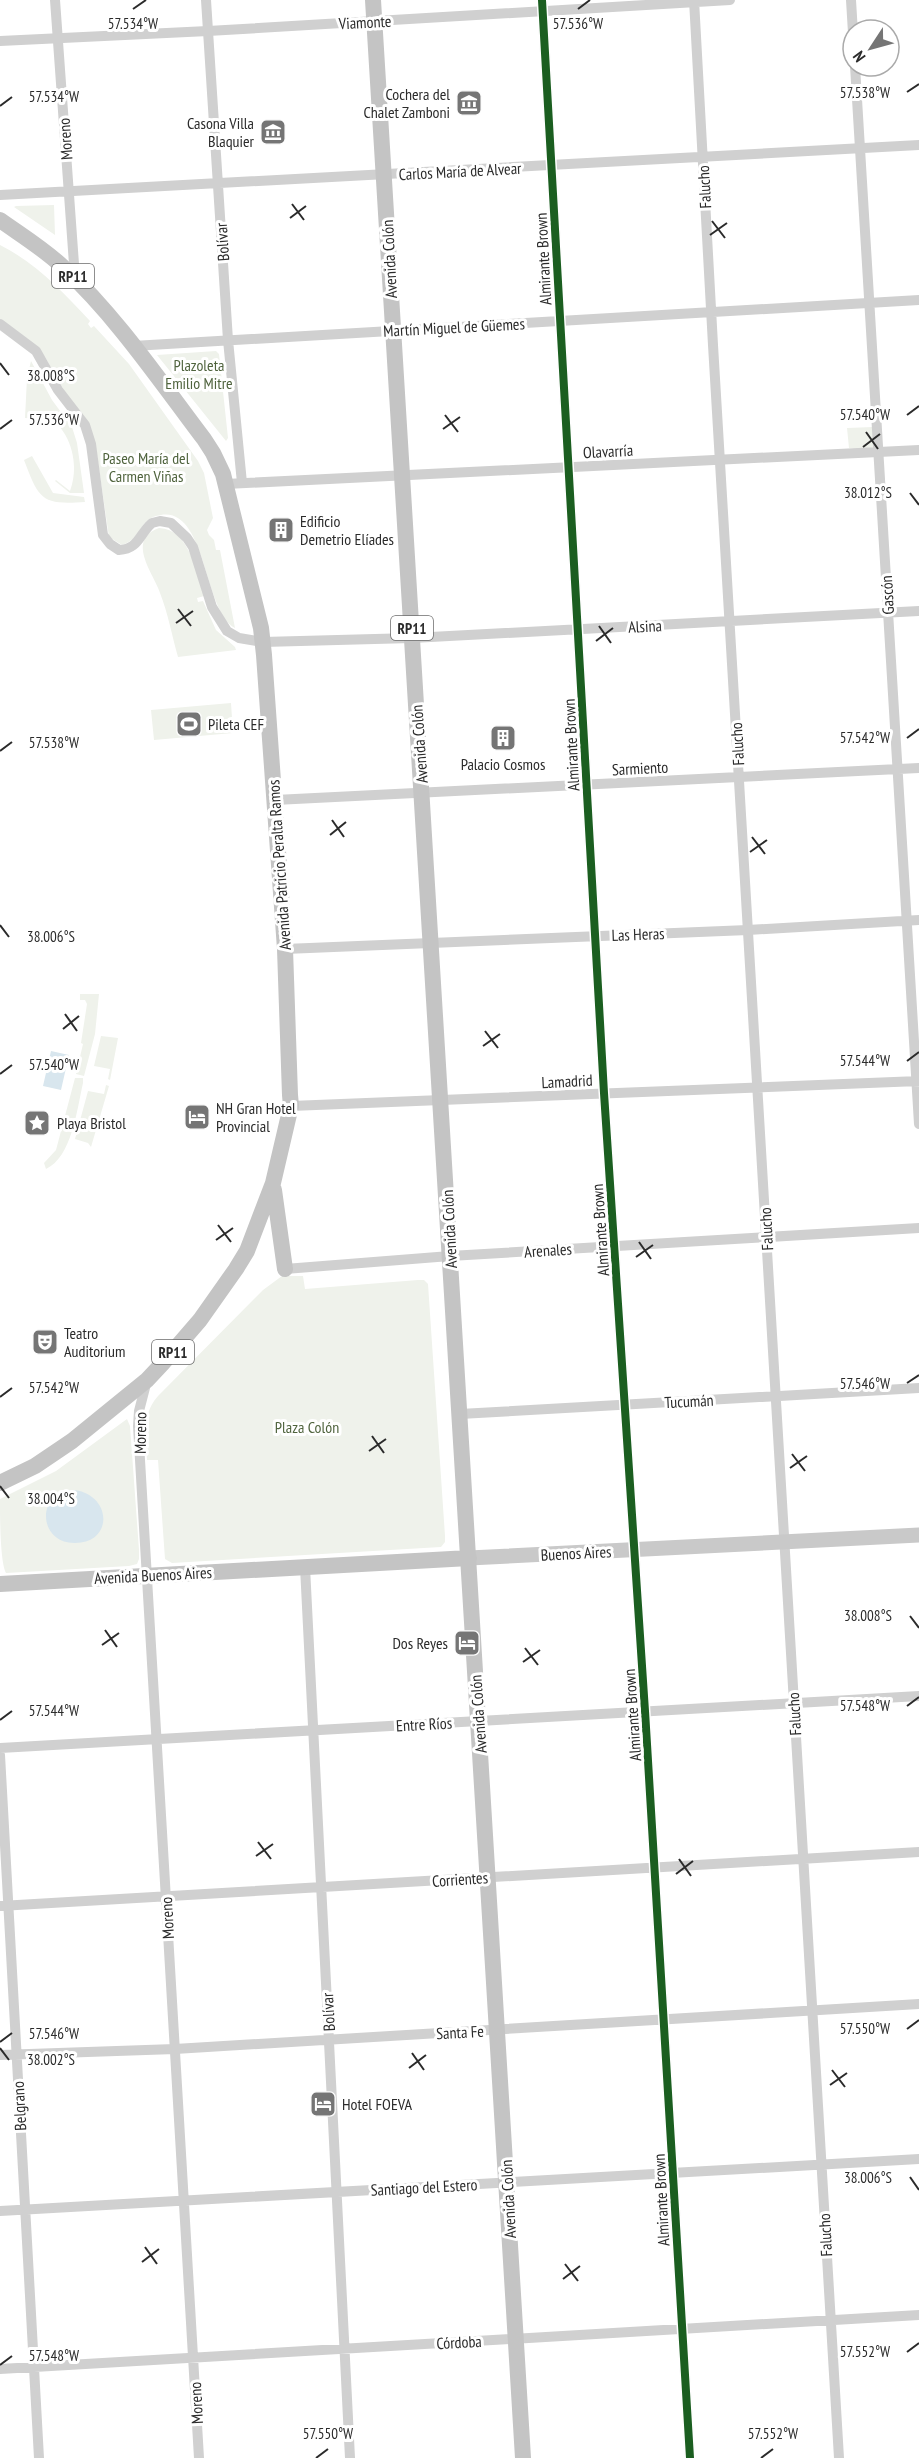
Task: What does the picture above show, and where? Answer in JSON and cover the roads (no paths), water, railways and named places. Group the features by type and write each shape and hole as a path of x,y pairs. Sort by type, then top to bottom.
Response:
{"main road":[{"name":"Avenida Colón","path":"373,0 524,2458"},
{"name":"Avenida Patricio Peralta Ramos","path":"0,1483 35,1466 72,1441 147,1380 200,1320 236,1269 251,1241 273,1183 291,1106 285,949 263,642 234,484 133,346 75,278 46,252 4,225"},
{"name":"RP11","path":"273,1183 285,1269"},
{"name":"Buenos Aires","path":"305,1567 469,1558"},
{"name":"Avenida Buenos Aires","path":"0,1584 305,1567"}],"street":[{"name":"Moreno","path":"55,0 75,278"},
{"name":"Bolívar","path":"206,0 228,340 234,484"},
{"name":"Viamonte","path":"0,41 374,21 542,6 730,0"},
{"path":"851,0 852,18"},
{"name":"Falucho","path":"694,1 839,2458"},
{"name":"Almirante Brown","path":"542,6 604,1093 635,1550 690,2458"},
{"name":"Gascón","path":"856,78 919,1124"},
{"name":"Carlos María de Alvear","path":"0,195 919,145"},
{"name":"Martín Miguel de Güemes","path":"133,346 919,300"},
{"name":"Alsina","path":"0,324 36,351 58,390 85,425 91,444 103,535 106,540 119,550 128,549 140,540 152,523 166,522 176,526 193,548 212,607 222,625 239,638 263,642 412,638 919,611"},
{"name":"Olavarría","path":"234,484 919,450"},
{"name":"Sarmiento","path":"275,800 919,768"},
{"name":"Las Heras","path":"285,949 748,930 919,920"},
{"name":"Lamadrid","path":"291,1106 918,1081"},
{"name":"Arenales","path":"285,1269 450,1256 919,1228"},
{"name":"Moreno","path":"147,1380 139,1411 138,1426 199,2458"},
{"name":"Tucumán","path":"460,1414 919,1388"},
{"name":"Buenos Aires","path":"469,1558 919,1535"},
{"name":"Bolívar","path":"305,1567 350,2458"},
{"name":"Entre Ríos","path":"0,1748 919,1696"},
{"name":"Belgrano","path":"0,1755 4,1906 16,2054 39,2458"},
{"name":"Corrientes","path":"4,1906 919,1852"},
{"name":"Santa Fe","path":"0,2055 175,2049 919,2004"},
{"name":"Santiago del Estero","path":"0,2211 919,2159"},
{"name":"Córdoba","path":"0,2369 919,2315"}],"place":[{"name":"Cochera del Chalet Zamboni","path":"469,103"},
{"name":"Casona Villa Blaquier","path":"273,132"},
{"name":"Edificio Demetrio Elíades","path":"281,530"},
{"name":"Pileta CEF","path":"189,724"},
{"name":"Palacio Cosmos","path":"503,738"},
{"name":"NH Gran Hotel Provincial","path":"197,1117"},
{"name":"Playa Bristol","path":"37,1123"},
{"name":"Teatro Auditorium","path":"45,1342"},
{"name":"Dos Reyes","path":"467,1643"},
{"name":"Hotel FOEVA","path":"323,2104"}],"park label":[{"name":"Plazoleta Emilio Mitre","path":"199,374"},
{"name":"Paseo María del Carmen Viñas","path":"146,467"},
{"name":"Plaza Colón","path":"307,1427"}]}
